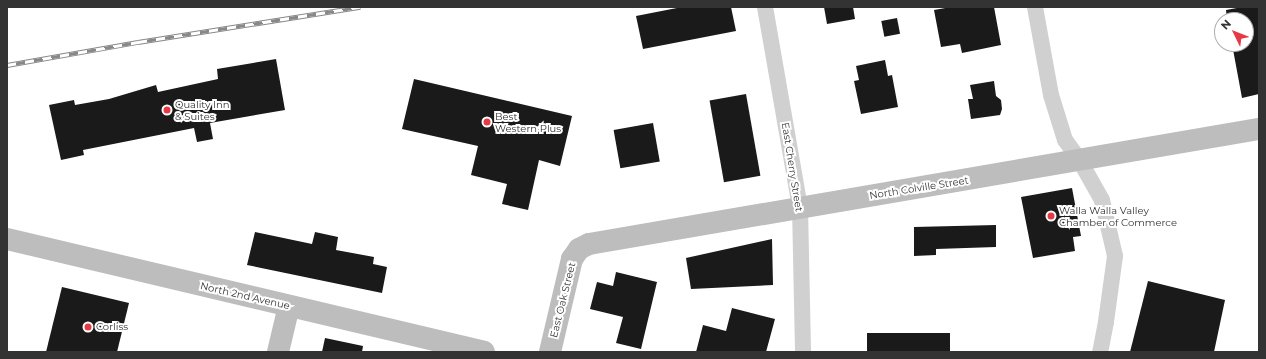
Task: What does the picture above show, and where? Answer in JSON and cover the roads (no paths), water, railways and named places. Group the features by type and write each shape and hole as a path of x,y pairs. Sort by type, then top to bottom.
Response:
{"street":[{"name":"East Cherry Street","path":"765,7 800,208 803,352"},
{"path":"1035,7 1051,96 1065,140 1080,161 1102,200 1115,256 1106,322 1100,352"},
{"name":"North Colville Street","path":"579,249 589,244 1080,161 1259,129"},
{"name":"North 2nd Avenue","path":"7,239 484,352"},
{"name":"East Oak Street","path":"550,352 572,259 579,249"},
{"path":"278,352 289,306"}],"railway":[{"path":"7,65 138,42 360,7"}],"place":[{"name":"Quality Inn & Suites","path":"167,110"},
{"name":"Best Western Plus","path":"487,122"},
{"name":"Walla Walla Valley Chamber of Commerce","path":"1051,216"},
{"name":"Corliss","path":"88,327"}]}
